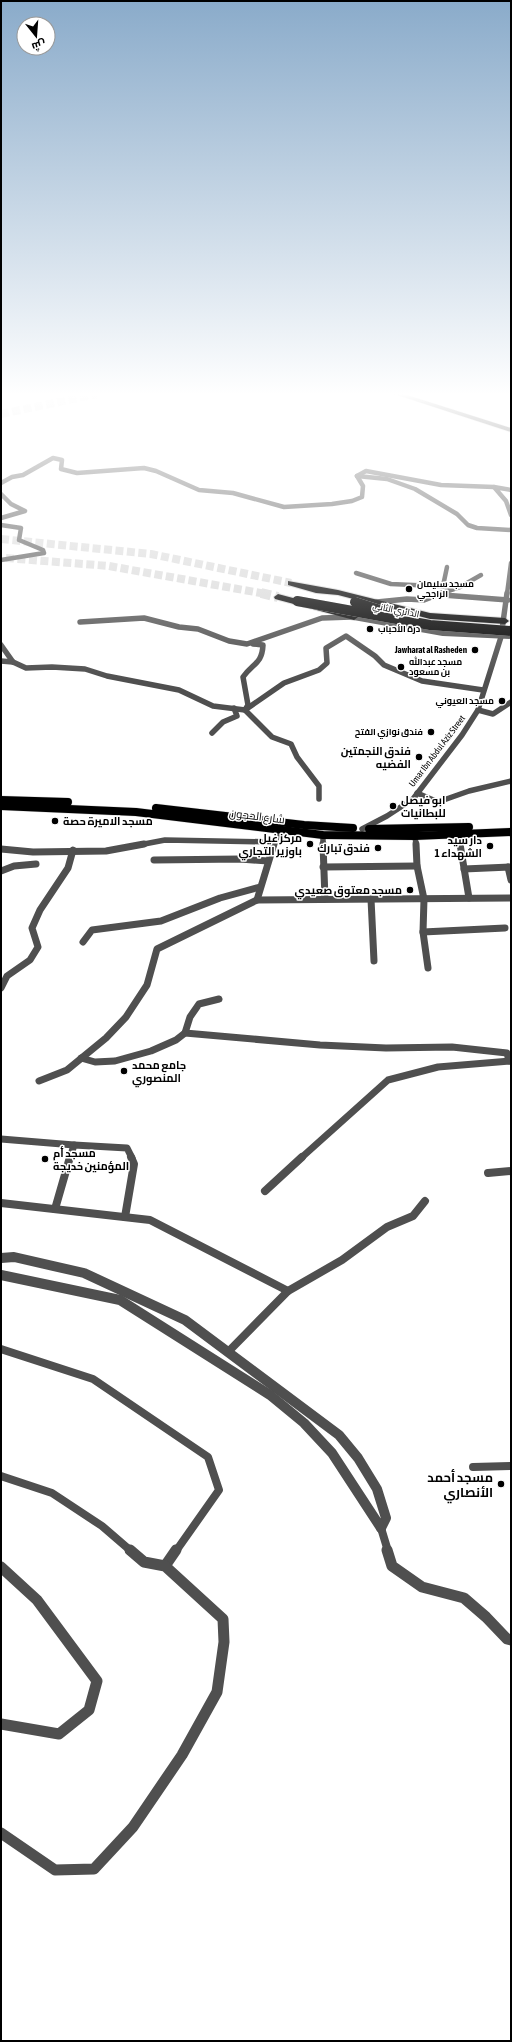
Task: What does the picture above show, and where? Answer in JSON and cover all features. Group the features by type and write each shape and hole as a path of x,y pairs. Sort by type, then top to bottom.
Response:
{"highway":[{"name":"الدائري الثاني","path":"291,583 414,618 455,623 509,623"},
{"path":"310,588 340,592 421,614 509,623"},
{"name":"الدائري الثاني","path":"278,597 419,625 463,630 511,631"},
{"path":"297,601 332,615 354,617"}],"main road":[{"name":"شارع الحجون","path":"1,800 43,800 199,811 311,827 362,829 511,826"},
{"name":"شارع الحجون","path":"1,806 136,812 323,835 415,836 511,832"}],"street":[{"path":"197,489 233,493 284,507 332,504 352,501 362,497 363,489"},
{"path":"415,489 457,514 468,525 477,528 511,530"},
{"path":"496,489 506,501 511,515"},
{"path":"1,494 5,500 14,507 24,511 1,518"},
{"path":"1,525 21,528 19,540 43,550 44,553 1,560"},
{"name":"Umar Ibn Abdul Aziz Street","path":"362,829 413,799 462,735 478,710 501,636 509,623 508,600 511,563"},
{"path":"443,586 446,567"},
{"path":"356,573 391,584 460,587"},
{"path":"377,602 407,599 424,600 460,587 482,575"},
{"path":"440,595 508,600"},
{"path":"247,644 332,615"},
{"path":"354,617 443,633 511,636"},
{"path":"80,622 118,618 151,618 166,621 182,628 190,627 201,630 235,644 263,644 263,657 257,665 248,670 243,677 248,705 245,710"},
{"path":"245,710 284,682 318,670 327,663 326,648 346,636 384,664 422,681 483,690"},
{"path":"1,645 13,662"},
{"path":"1,661 13,662 26,668 52,667 85,669 107,676 165,686 179,690 213,706 245,710 272,737 291,744 297,757 319,786 319,799"},
{"path":"478,710 493,714 511,702"},
{"path":"212,733 223,722 237,716 234,708"},
{"path":"417,793 438,802 470,791 511,781"},
{"path":"257,900 268,861 280,829"},
{"path":"458,834 469,898"},
{"path":"323,835 325,899"},
{"path":"415,836 417,866 424,899 423,932 428,968"},
{"path":"1,850 25,850 33,852 73,850 106,851 165,840 275,842"},
{"path":"1,988 5,978 16,968 29,961 38,947 32,928 40,910 68,868 73,850"},
{"path":"154,860 187,861 227,858 268,861"},
{"path":"1,871 14,866 36,864"},
{"path":"323,867 417,866"},
{"path":"464,869 509,867 511,880"},
{"path":"83,942 92,930 161,921 220,898 260,887"},
{"path":"39,1081 67,1070 106,1038 126,1017 147,985 157,949 257,900 511,898"},
{"path":"371,899 374,961"},
{"path":"423,932 505,928"},
{"path":"81,1058 94,1062 115,1061 151,1051 176,1040 185,1033 190,1017 199,1004 219,999"},
{"path":"185,1033 335,1046 386,1048 452,1047 507,1054 510,1061 438,1067 388,1080 265,1191"},
{"path":"1,1140 127,1148 134,1164 125,1217"},
{"path":"55,1209 74,1145"},
{"path":"488,1173 511,1171"},
{"path":"228,1352 288,1291 342,1260 387,1227 413,1216 425,1201"},
{"path":"1,1203 150,1220 288,1291"},
{"path":"1,1258 14,1257 84,1273 185,1320 339,1436 358,1458 377,1489 386,1518 381,1528"},
{"path":"1,1276 7,1275 120,1300 270,1395 304,1423 332,1453 381,1528 392,1566 422,1586 464,1598 507,1639 511,1640"},
{"path":"1,1349 93,1379 208,1457 219,1490 165,1566"},
{"path":"473,1467 511,1466"},
{"path":"1,1476 52,1493 102,1526 144,1562 165,1566 223,1619 224,1642 217,1692 182,1756 133,1827 94,1869 55,1870 1,1833"},
{"path":"1,1566 37,1600 98,1681 89,1710 59,1734 1,1724"}],"tunnel":[{"path":"1,539 151,554 291,583"},
{"path":"6,558 109,566 263,593"},
{"path":"263,593 278,597"}],"place":[{"name":"مسجد سليمان الراجحي","path":"409,589"},
{"name":"درة الأحباب","path":"370,629"},
{"name":"Jawharat al Rasheden","path":"475,650"},
{"name":"مسجد عبدالله بن مسعود","path":"401,667"},
{"name":"مسجد العيوني","path":"502,701"},
{"name":"فندق نوازي الفتح","path":"431,732"},
{"name":"فندق النجمتين الفضيه","path":"419,757"},
{"name":"ابو فيصل للبطانيات","path":"393,806"},
{"name":"مسجد الاميرة حصة","path":"55,821"},
{"name":"مركز غيل باوزير التجاري","path":"310,844"},
{"name":"دار سيد الشهداء 1","path":"490,846"},
{"name":"فندق تبارك","path":"378,848"},
{"name":"مسجد معتوق صعيدي","path":"410,890"},
{"name":"جامع محمد المنصوري","path":"124,1071"},
{"name":"مسجد أم المؤمنين خديجة","path":"45,1159"},
{"name":"مسجد أحمد الأنصاري","path":"501,1484"}]}
